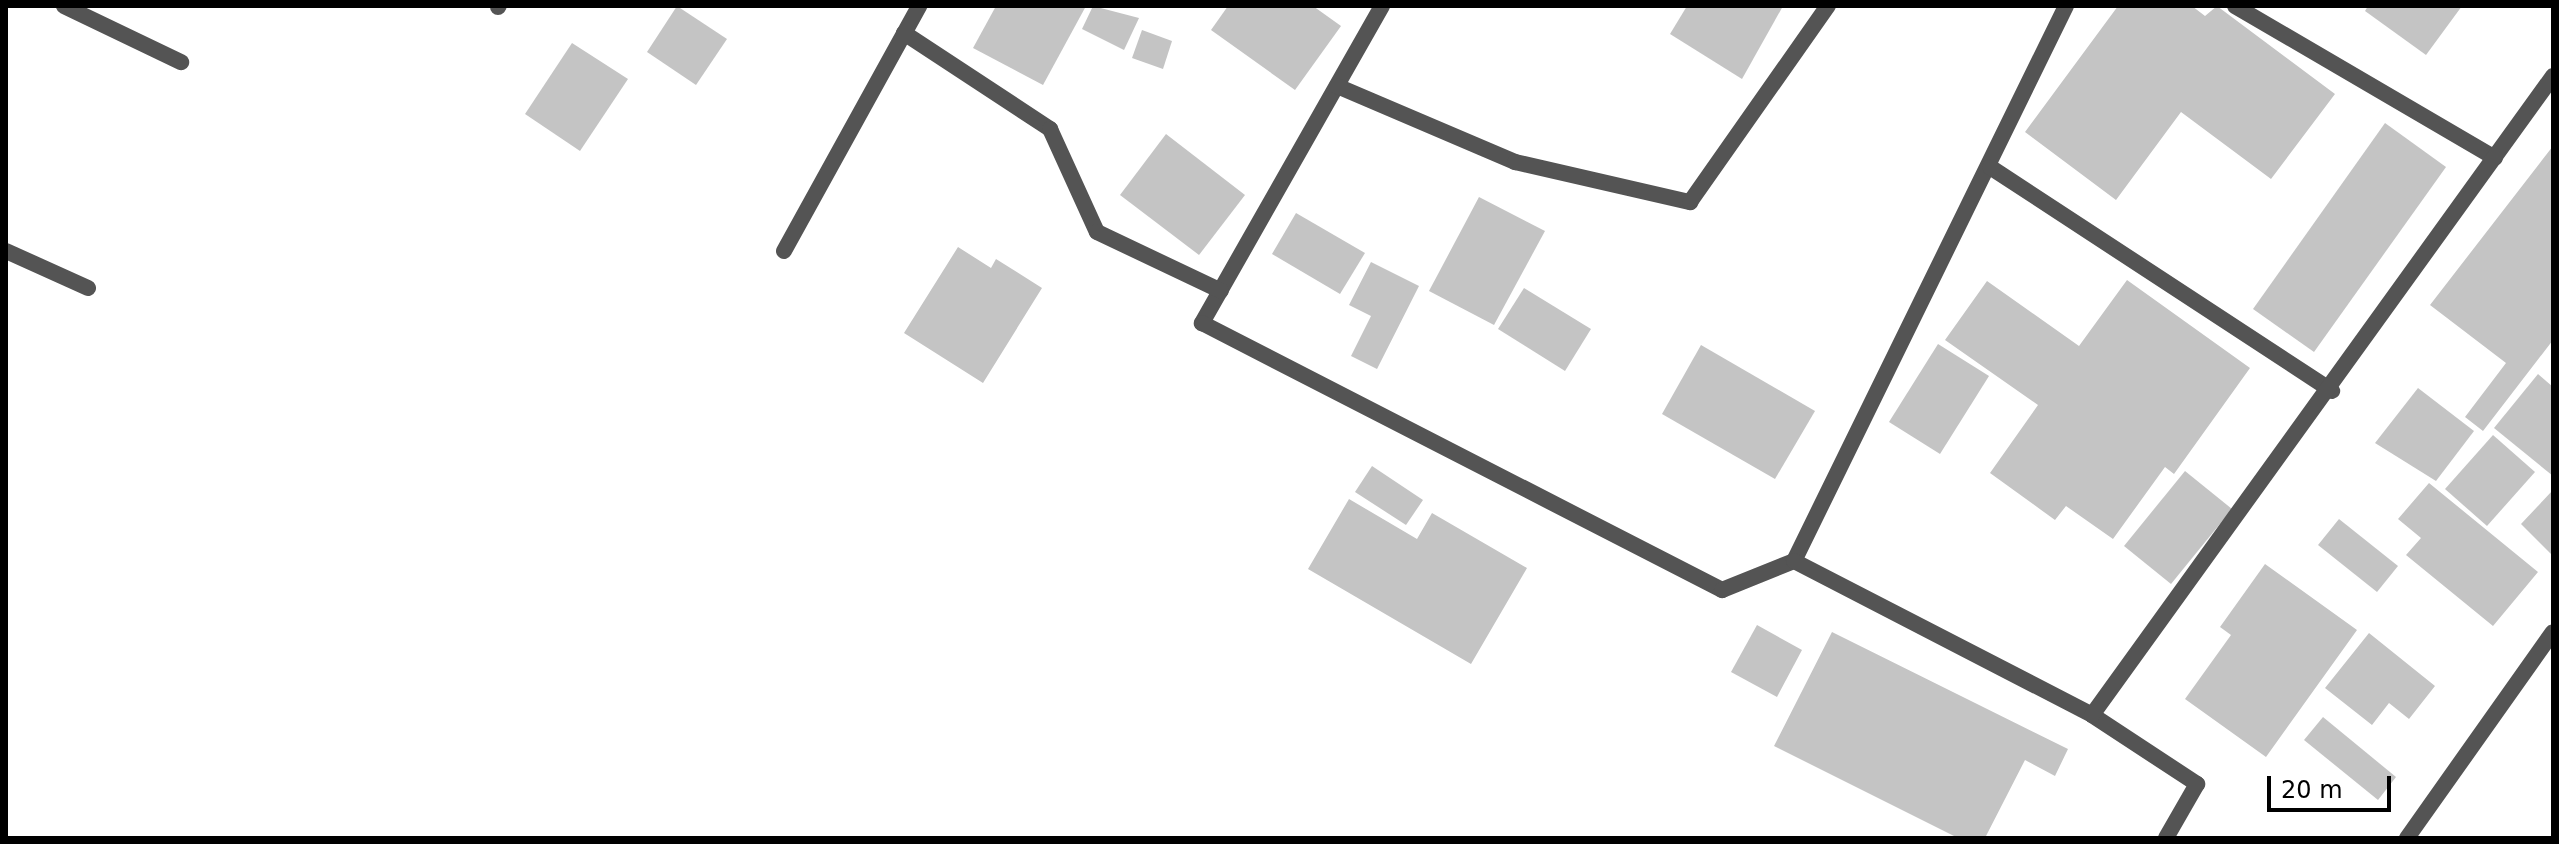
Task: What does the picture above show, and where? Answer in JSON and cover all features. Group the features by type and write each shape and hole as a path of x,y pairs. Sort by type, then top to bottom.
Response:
{"street":[{"path":"64,6 181,62"},
{"path":"784,251 919,6"},
{"path":"1382,6 1202,323 1722,590 1794,561 1990,167 2066,6"},
{"path":"1337,86 1515,162 1690,202 1828,6"},
{"path":"2235,6 2495,158"},
{"path":"904,33 1050,129 1097,232 1221,291"},
{"path":"2092,715 2332,391 2553,76"},
{"path":"1990,167 2332,391"},
{"path":"6,251 88,288"},
{"path":"1794,561 2092,715 2197,784 2166,838"},
{"path":"2407,838 2553,632"}],"building":[{"path":"677,6 727,39 696,85 647,52"},
{"path":"996,6 1086,6 1043,85 973,48"},
{"path":"1093,6 1139,18 1124,50 1082,29"},
{"path":"1228,6 1313,6 1341,26 1295,90 1211,30"},
{"path":"1687,6 1783,6 1742,79 1670,34"},
{"path":"2118,6 2192,6 2205,16 2217,6 2335,94 2271,179 2181,112 2116,200 2025,132"},
{"path":"2368,6 2462,6 2426,55 2365,11"},
{"path":"1142,30 1172,41 1163,69 1132,58"},
{"path":"572,43 628,79 580,151 525,114"},
{"path":"2385,123 2446,167 2314,352 2253,309"},
{"path":"1166,134 1245,195 1199,255 1120,195"},
{"path":"2553,146 2553,340 2483,431 2465,417 2506,363 2430,305"},
{"path":"1479,197 1545,231 1494,325 1429,291"},
{"path":"1296,213 1365,253 1340,294 1272,254"},
{"path":"958,247 991,268 996,259 1042,288 983,383 904,333"},
{"path":"1371,262 1419,286 1377,369 1351,356 1371,316 1349,305"},
{"path":"2127,280 2250,368 2174,474 2165,467 2113,539 2066,506 2055,520 1990,473 2038,405 1945,340 1987,281 2079,346"},
{"path":"1524,288 1591,329 1565,371 1498,329"},
{"path":"1938,344 1989,376 1940,454 1889,422"},
{"path":"1701,345 1815,411 1775,479 1662,414"},
{"path":"2538,374 2553,387 2553,476 2494,428"},
{"path":"2418,388 2474,431 2436,481 2375,443"},
{"path":"2493,435 2535,472 2487,526 2445,489"},
{"path":"1372,466 1423,500 1406,525 1355,492"},
{"path":"2185,471 2232,509 2171,584 2124,546"},
{"path":"2429,483 2538,572 2493,626 2406,555 2421,538 2398,519"},
{"path":"2553,490 2553,556 2521,524"},
{"path":"1349,499 1417,539 1432,513 1527,568 1471,664 1308,569"},
{"path":"2339,519 2398,566 2377,592 2318,545"},
{"path":"2265,564 2357,630 2266,757 2185,699 2231,635 2220,627"},
{"path":"1757,625 1802,650 1777,697 1731,672"},
{"path":"1832,632 2068,749 2055,776 2025,760 1985,838 1958,838 1774,746"},
{"path":"2369,633 2435,686 2409,719 2389,703 2372,725 2325,688"},
{"path":"2323,717 2396,777 2378,800 2304,740"}]}
